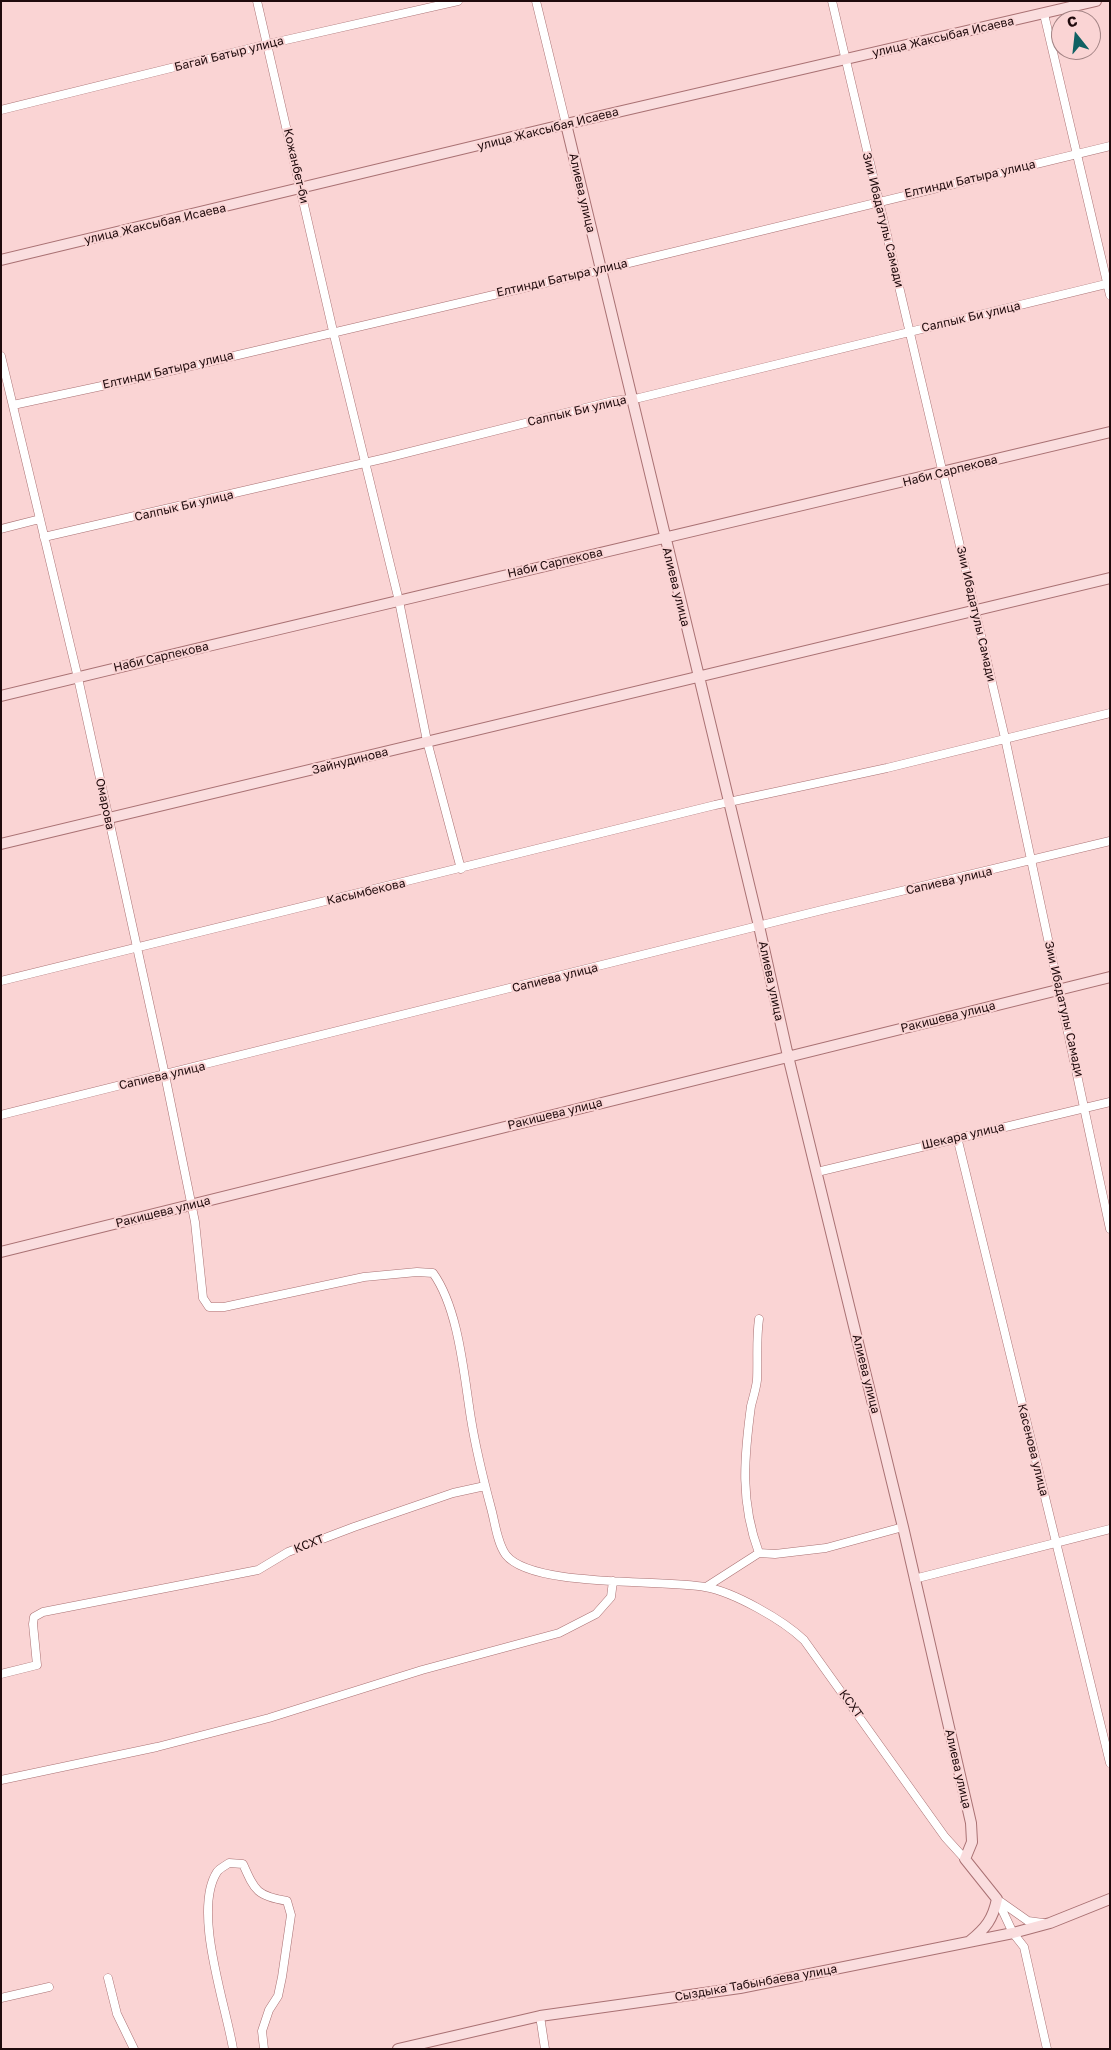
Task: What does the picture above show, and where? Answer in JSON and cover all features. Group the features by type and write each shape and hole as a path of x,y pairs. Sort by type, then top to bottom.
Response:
{"street":[{"name":"Кожанбет-би","path":"257,1 333,331 399,602 427,741 461,869"},
{"name":"Багай Батыр улица","path":"1,110 268,44 458,1"},
{"name":"Алиева улица","path":"536,1 664,538 760,926 788,1056 818,1172 903,1527 971,1822 972,1842 965,1859"},
{"name":"Зии Ибадатулы Самади","path":"832,1 877,201 910,330 974,612 1005,738 1058,991 1086,1108 1092,1148 1110,1229"},
{"name":"улица Жаксыбая Исаева","path":"1,260 302,190 566,124 1044,14 1069,5 1096,1"},
{"path":"1044,14 1110,295"},
{"name":"Елтинди Батыра улица","path":"13,404 152,375 333,331 600,270 877,201 1110,146"},
{"name":"Салпык Би улица","path":"44,537 613,401 801,359 910,330 977,317 1108,283"},
{"name":"Омарова","path":"1,356 78,678 166,1075 192,1205 203,1298 208,1307 224,1307 364,1277 417,1272 433,1273 439,1282 455,1328 463,1362 476,1452 485,1486"},
{"name":"Наби Сарпекова","path":"1,696 1110,432"},
{"path":"1,529 40,519"},
{"name":"Зайнудинова","path":"1,844 108,820 427,741 974,612 1110,578"},
{"name":"Касымбекова","path":"1,981 730,803 939,756 1110,713"},
{"name":"Сапиева улица","path":"1,1115 1110,841"},
{"name":"Ракишева улица","path":"1,1252 1110,977"},
{"name":"Шекара улица","path":"818,1172 957,1137 1110,1102"},
{"name":"Касенова улица","path":"957,1137 1110,1763"},
{"path":"759,1319 756,1339 757,1381 750,1419 744,1474 746,1508 759,1553"},
{"name":"КСХТ","path":"1,1674 37,1665 32,1624 34,1617 43,1612 258,1570 288,1552 354,1527 453,1493 485,1486 500,1542 506,1555 526,1569 613,1581 683,1584 706,1587 733,1594 794,1630 804,1640 946,1837 965,1859"},
{"path":"706,1587 759,1553 775,1554 826,1548 903,1527"},
{"path":"914,1579 1110,1529"},
{"path":"1,1780 157,1747 269,1718 422,1670 559,1633 596,1614 611,1597 613,1581"},
{"path":"965,1859 997,1899 1013,1933 1024,1947 1047,2049"},
{"path":"233,2049 214,1966 209,1923 212,1883 218,1871 229,1863 243,1864 259,1893 272,1899 287,1901 291,1915 278,1996 269,2010 262,2031 264,2049"},
{"path":"997,1899 1028,1921 1050,1924"},
{"path":"970,1941 987,1927 994,1913 997,1899"},
{"name":"Сыздыка Табынбаева улица","path":"398,2049 540,2016 740,1988 1013,1933 1050,1924 1110,1899"},
{"path":"108,1978 117,2014 134,2049"},
{"path":"1,1998 49,1987"},
{"path":"540,2016 545,2049"}]}
